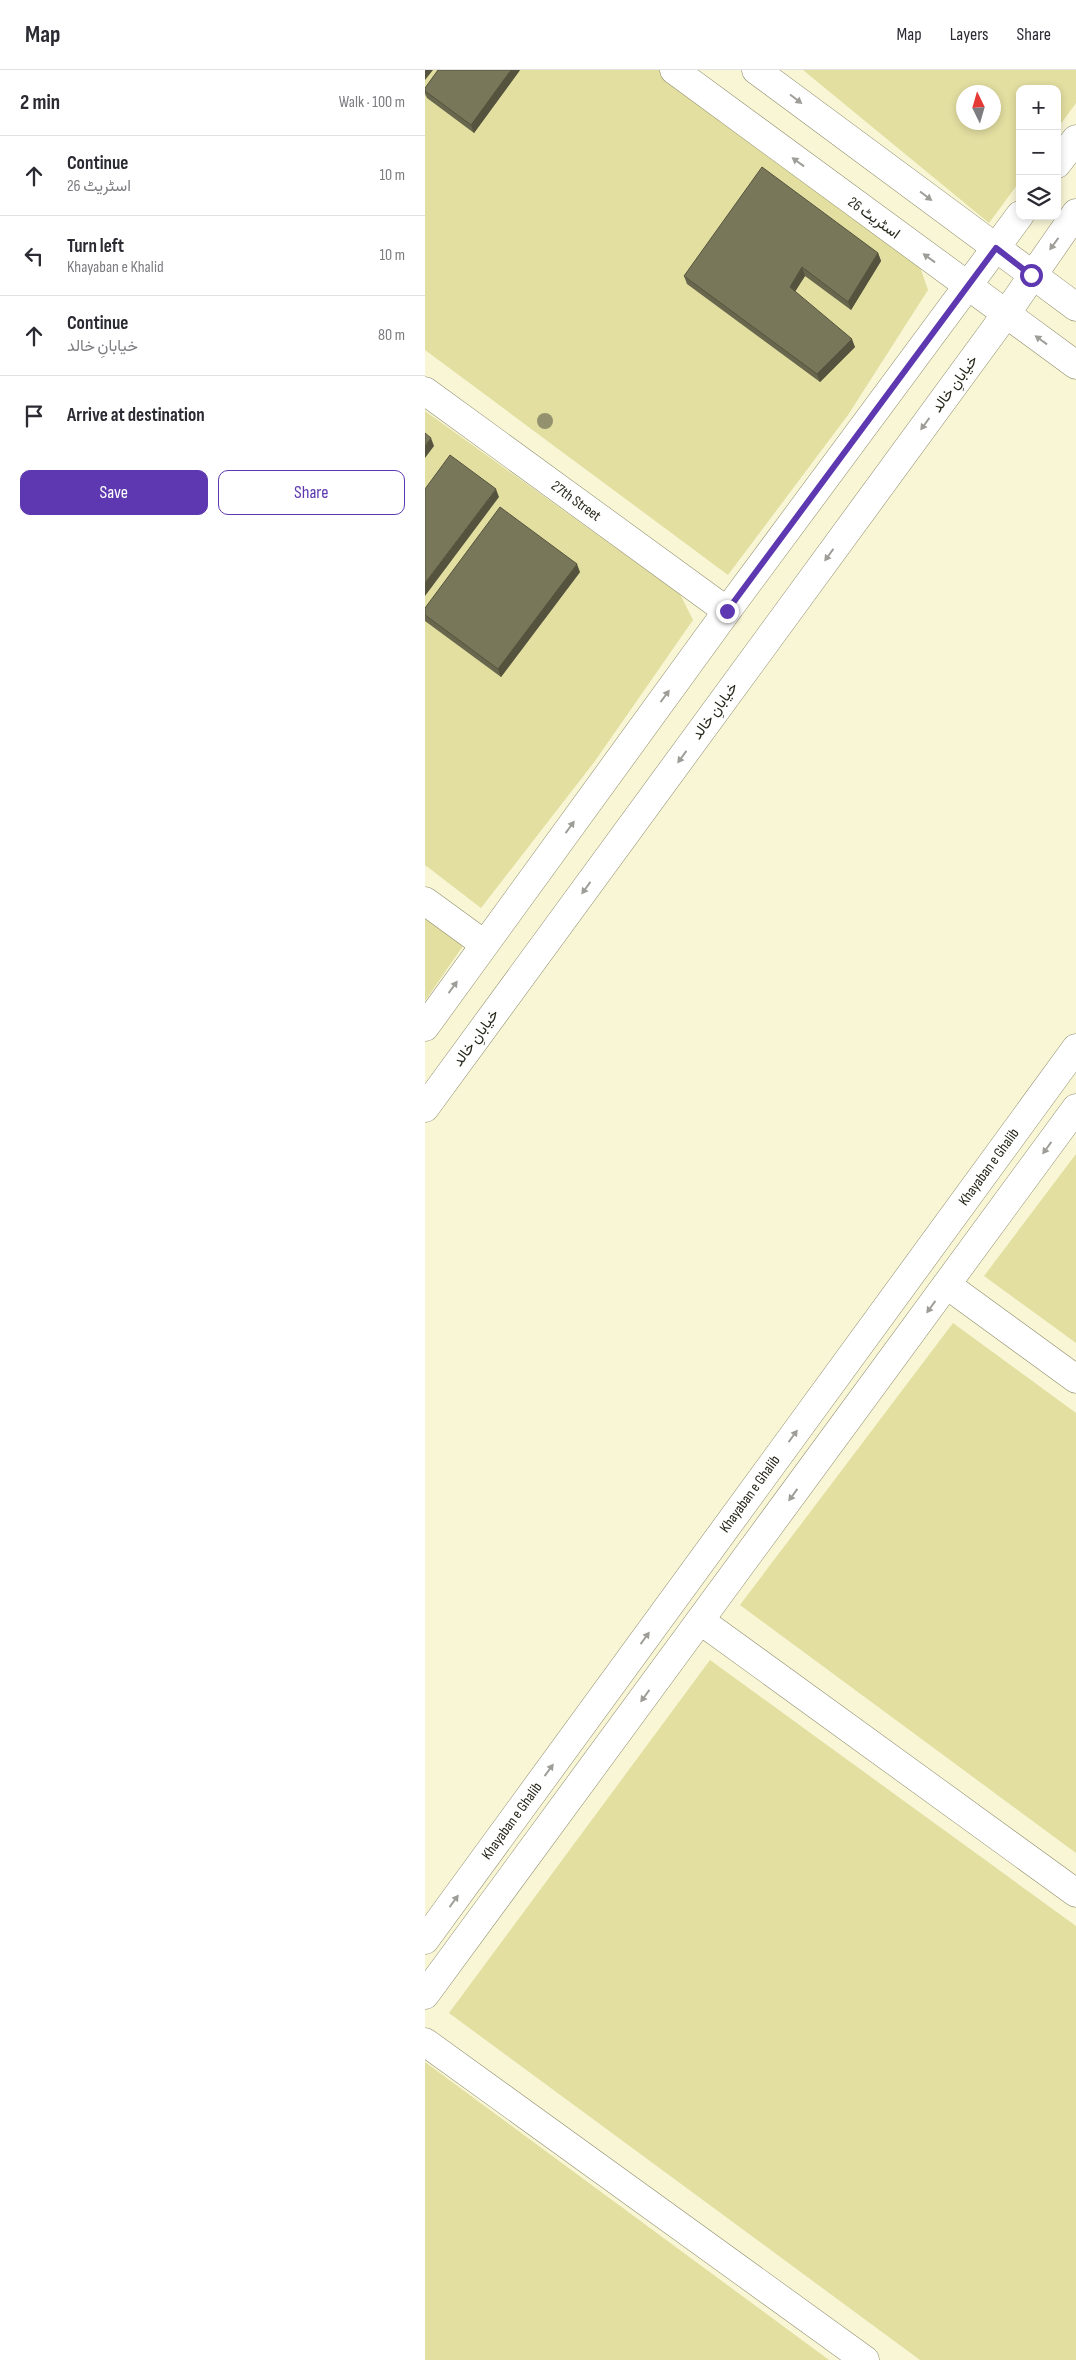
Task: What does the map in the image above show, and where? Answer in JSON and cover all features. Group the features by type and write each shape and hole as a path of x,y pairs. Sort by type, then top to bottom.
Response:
{"street":[{"name":"اسٹریٹ 26","path":"674,70 1076,365"},
{"path":"756,70 1076,307"},
{"path":"1061,159 1076,139"},
{"path":"1031,275 1076,213"},
{"path":"425,1027 727,611 969,287 1016,220"},
{"name":"خیابانِ خالد","path":"425,1108 1006,314 1031,275"},
{"name":"27th Street","path":"425,391 727,611"},
{"path":"425,901 484,944"},
{"name":"Khayaban e Ghalib","path":"425,1940 1076,1048"},
{"path":"425,1995 1076,1108"},
{"path":"947,1285 1076,1378"},
{"path":"701,1621 1076,1892"},
{"path":"425,2042 865,2360"}],"shaded area":[{"path":"425,70 660,70 918,261 928,290 848,415 728,575 425,350"},
{"path":"803,70 1076,70 1076,103 1061,124 1061,85 1016,85 1016,186 989,223"},
{"path":"425,411 680,594 693,620 595,761 481,908 425,865"},
{"path":"425,913 465,943 425,1001"},
{"path":"1076,1154 1076,1343 984,1276"},
{"path":"953,1323 1076,1413 1076,1853 740,1605"},
{"path":"710,1660 1076,1926 1076,2360 920,2360 449,2013"},
{"path":"425,2062 829,2360 425,2360"}],"building":[{"path":"438,70 511,70 471,125 425,91 425,88"},
{"path":"762,167 878,253 848,302 802,267 790,287 852,339 817,374 684,276"},
{"path":"425,433 431,438 425,446"},
{"path":"450,455 496,489 425,583 425,489"},
{"path":"500,507 577,564 498,669 425,615 425,608"}],"route":[{"path":"727,611 969,287 996,248 1031,275"}]}
